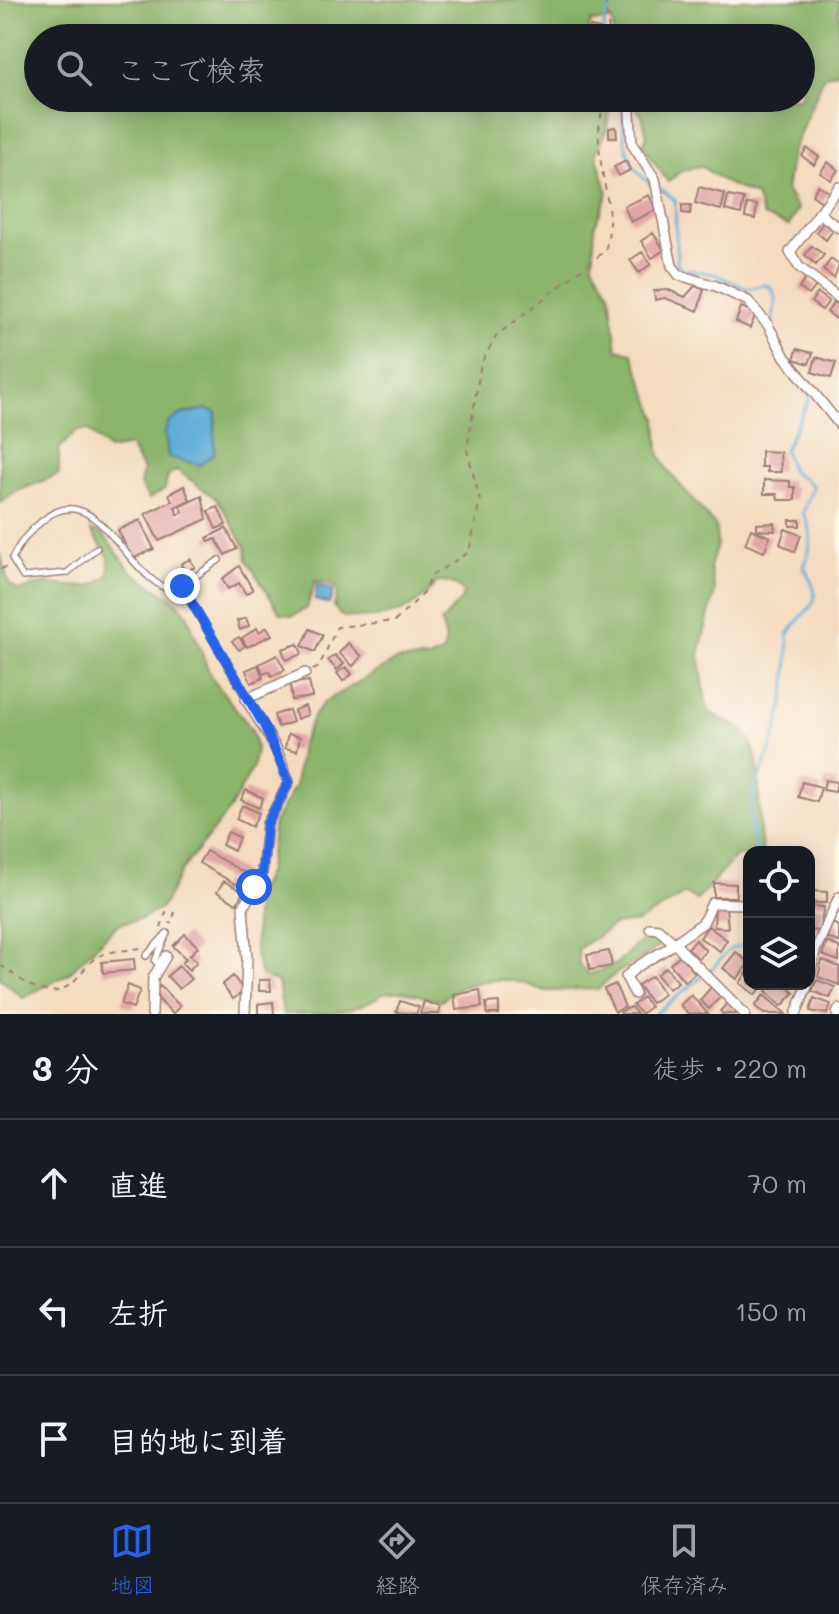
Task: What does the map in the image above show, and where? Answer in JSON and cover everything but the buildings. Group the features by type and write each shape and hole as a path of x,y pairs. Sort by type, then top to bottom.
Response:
{"street":[{"path":"630,112 632,144 655,179 672,266 679,275 733,292 748,301 768,325 785,357 839,424"},
{"path":"839,187 790,252 790,258 839,298"},
{"path":"819,213 839,228"},
{"path":"245,1014 247,958 243,908 262,873 267,824 289,782 276,748 246,699 305,673"},
{"path":"815,951 839,897"},
{"path":"635,994 626,977 630,972 659,957 703,923 712,903 743,904"},
{"path":"650,928 658,929 674,943 745,1014"},
{"path":"152,1014 150,996 159,965 166,956"},
{"path":"796,1014 805,990"}],"lane":[{"path":"97,548 67,573 23,577 12,559 21,539 51,512 73,508 91,514 104,524 130,560 164,590 177,592 219,560"},
{"path":"182,586 246,699"},
{"path":"146,956 167,933"},
{"path":"159,965 155,961 167,933"}],"path":[{"path":"605,0 608,24"},
{"path":"305,673 319,667 337,627 395,621 412,607 431,576 469,552 480,500 467,450 481,363 497,335 605,251 610,221 599,164 601,112"},
{"path":"0,569 13,565"},
{"path":"158,931 166,912 175,913 167,933"},
{"path":"0,965 35,990 50,993 74,982 94,959 108,952 142,948 150,940"}],"green space":[{"path":"0,0 839,0 839,71 824,76 815,97 815,24 612,24 612,20 590,24 24,24 24,112 610,112 596,153 608,193 595,225 593,264 610,293 617,349 632,353 657,418 659,453 669,472 716,527 717,545 710,567 715,591 699,654 707,709 744,732 752,744 758,773 762,846 743,846 743,856 736,856 697,900 685,894 638,922 614,925 578,949 579,964 588,974 618,962 650,935 665,939 598,990 548,991 508,980 487,981 467,985 441,1001 403,991 383,993 350,1009 283,1014 278,982 261,976 255,954 255,898 268,871 274,823 295,786 301,745 313,717 324,702 397,660 429,659 443,652 446,640 441,622 462,599 463,591 452,583 437,582 406,609 382,616 355,617 341,616 334,607 338,591 331,584 315,581 307,608 292,616 280,613 247,560 246,548 218,500 177,470 168,475 165,489 149,499 140,485 143,470 130,446 108,450 88,430 76,431 59,449 59,474 13,493 0,503"},
{"path":"639,112 809,112 792,152 786,190 798,209 789,226 763,216 756,196 726,183 701,166 681,171 668,182 642,145 647,137"},
{"path":"91,531 102,533 131,571 177,602 187,614 211,677 252,730 256,747 253,767 230,809 182,870 162,907 141,919 118,924 68,974 23,998 0,978 0,553 9,584 19,591 44,584 86,587 102,581 109,574 109,557"}],"water":[{"path":"206,409 216,412 214,454 200,465 168,457 165,433 168,423 182,414"},
{"path":"317,584 334,590 329,604 315,600"}],"waterway":[{"path":"604,24 613,0"},
{"path":"623,112 624,136 630,158 635,169 654,186"},
{"path":"661,189 675,200 677,264 681,269 715,274 748,289 765,285 772,288 776,298 772,328"},
{"path":"756,846 751,807 783,704 788,635 814,598 804,567 810,539 803,513 813,486 792,471 784,450 810,398 782,360"},
{"path":"655,1014 711,970 730,949 743,946"}],"route":[{"path":"182,586 264,725 286,769 289,782 267,824 262,873 254,887"}]}
